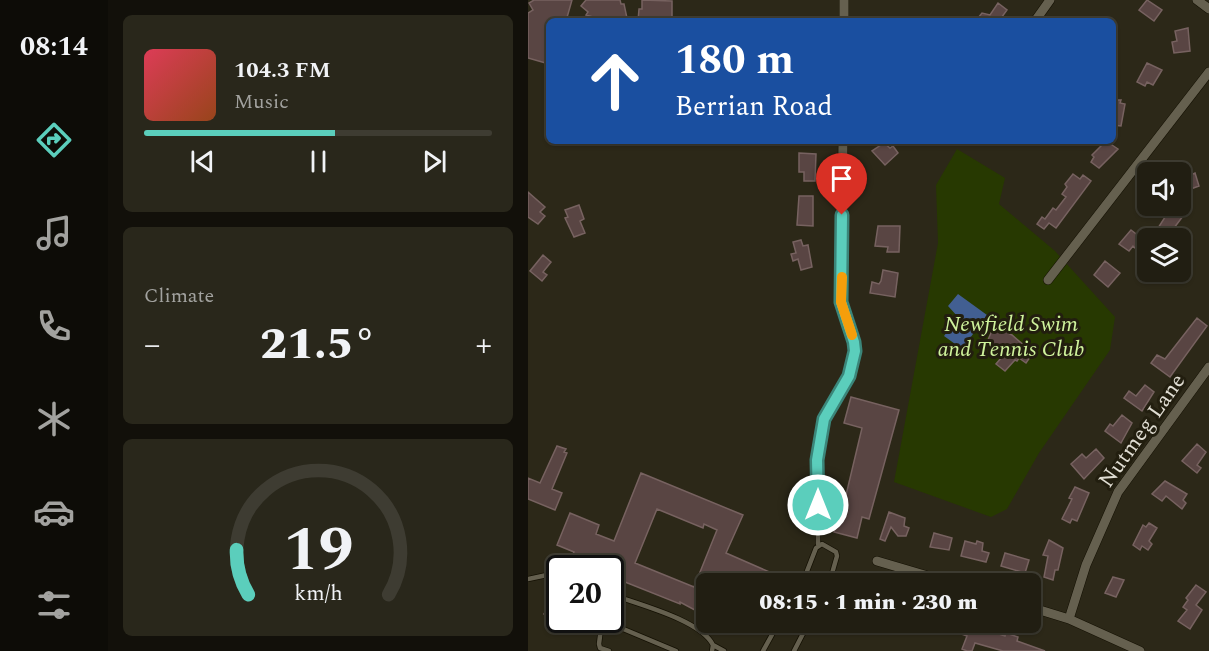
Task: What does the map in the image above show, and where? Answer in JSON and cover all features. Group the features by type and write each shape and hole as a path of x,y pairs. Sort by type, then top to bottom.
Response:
{"street":[{"path":"844,0 844,18"},
{"path":"1037,18 1050,0"},
{"path":"1197,0 1209,9"},
{"path":"1048,280 1209,72"},
{"path":"842,285 843,144"},
{"name":"Nutmeg Lane","path":"1069,619 1086,564 1118,492 1209,366"},
{"path":"877,561 918,573"},
{"path":"1041,610 1069,619 1140,651"}],"lane":[{"path":"806,573 818,544 819,439 824,419 849,376 855,351 841,302 842,285"},
{"path":"818,544 836,552 832,573"},
{"path":"528,579 546,575"},
{"path":"624,599 689,624 709,637 712,648 724,651"},
{"path":"624,629 676,651"},
{"path":"601,633 600,648 609,651"},
{"path":"763,651 773,633"},
{"path":"794,651 803,633"}],"green space":[{"name":"Newfield Swim and Tennis Club","path":"957,149 1005,178 999,204 1055,251 1115,317 1110,350 1039,453 1007,509 991,517 894,482 938,243 936,185"}],"water":[{"path":"958,294 987,315 962,349 944,336 958,317 948,306"}],"building":[{"path":"534,0 572,0 567,18 546,18 546,63 528,58 528,13 533,10 529,3"},
{"path":"586,0 620,0 621,4 624,4 627,18 597,18 586,15 588,12 581,6"},
{"path":"642,0 672,1 672,18 638,18 639,9 642,9"},
{"path":"1147,0 1162,10 1154,21 1139,10"},
{"path":"998,3 1007,10 1001,18 978,18 982,13 990,15"},
{"path":"1188,28 1190,51 1174,53 1172,42 1177,41 1175,31"},
{"path":"1147,63 1162,70 1153,85 1147,82 1145,86 1137,82"},
{"path":"1116,100 1121,100 1120,103 1125,104 1121,126 1116,125"},
{"path":"885,144 890,148 893,146 898,153 885,165 872,151"},
{"path":"1103,144 1110,144 1118,149 1099,168 1091,162 1094,157 1092,155"},
{"path":"799,153 816,154 815,181 804,181 804,172 799,172"},
{"path":"1195,173 1199,186 1191,189 1191,175"},
{"path":"1073,174 1080,179 1083,175 1091,181 1056,228 1049,223 1044,229 1037,224 1042,217 1045,219 1053,208 1056,210 1066,197 1062,194 1067,187 1065,184"},
{"path":"528,192 545,207 540,212 545,216 538,224 528,217"},
{"path":"799,196 813,196 813,226 797,225"},
{"path":"579,205 584,219 580,221 585,233 574,237 565,218 568,217 565,210"},
{"path":"1166,216 1183,216 1174,228 1158,228"},
{"path":"878,226 900,226 899,252 887,252 888,247 875,246"},
{"path":"1131,230 1137,235 1137,250 1133,246 1129,251 1119,244"},
{"path":"801,240 803,246 808,245 812,267 801,270 798,259 793,261 791,254 796,253 793,242"},
{"path":"543,255 551,262 543,272 547,275 542,281 530,271"},
{"path":"1105,261 1120,273 1108,287 1094,275"},
{"path":"883,270 898,273 895,297 870,293 872,282 879,284 881,281"},
{"path":"1197,318 1207,326 1170,377 1151,363 1157,355 1165,359"},
{"path":"994,326 1012,335 1033,353 1026,363 1019,358 1005,371 996,364 1007,351 987,342"},
{"path":"1145,385 1154,392 1142,411 1124,398 1129,391 1136,396"},
{"path":"851,397 899,410 869,519 862,517 857,538 834,532 838,516 841,516 862,428 844,423"},
{"path":"1122,415 1132,423 1121,443 1105,431 1110,424 1113,426"},
{"path":"1197,444 1206,452 1197,465 1201,468 1197,473 1182,461"},
{"path":"557,446 566,449 564,452 567,453 552,489 562,493 555,510 528,499 528,478 540,483"},
{"path":"1096,449 1104,458 1084,479 1071,464 1082,454 1086,458"},
{"path":"641,473 743,515 726,553 772,573 700,573 717,530 704,524 703,528 657,509 635,563 694,587 696,582 696,611 680,602 680,604 624,582 624,555 573,555 574,552 557,545 570,513 599,525 596,534 614,541"},
{"path":"1165,481 1187,494 1183,500 1186,503 1182,509 1166,496 1162,501 1152,494"},
{"path":"1075,487 1089,493 1077,521 1072,519 1070,523 1062,519"},
{"path":"889,512 905,518 904,526 909,528 906,536 898,536 891,527 885,541 880,539"},
{"path":"1149,523 1157,528 1149,541 1152,544 1148,550 1142,546 1140,550 1133,545 1143,525 1146,527"},
{"path":"934,533 952,538 949,550 930,547"},
{"path":"1049,540 1063,548 1053,580 1044,577 1048,556 1043,555"},
{"path":"965,541 983,543 982,551 989,553 986,562 961,556"},
{"path":"1005,553 1029,560 1025,573 1001,566"},
{"path":"1113,577 1124,580 1116,597 1105,593"},
{"path":"1196,585 1206,592 1196,605 1202,610 1190,629 1178,621 1187,610 1183,607 1188,600 1186,598"},
{"path":"959,633 996,633 1005,636 1006,633 1018,637 1017,641 1045,651 1003,651 975,643 972,651 967,651 962,649 967,636"}],"slow traffic":[{"path":"842,277 841,302 852,335"}],"route":[{"path":"818,505 818,445 824,419 849,376 855,351 841,302 842,215"}]}
